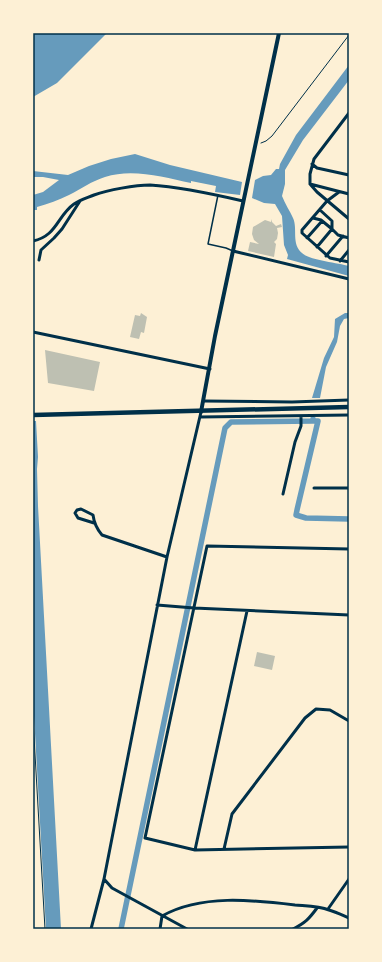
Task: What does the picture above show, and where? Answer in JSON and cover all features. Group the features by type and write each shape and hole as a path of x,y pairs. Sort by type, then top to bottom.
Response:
{"main road":[{"path":"201,415 212,352 279,33"},
{"path":"33,415 348,408"}],"street":[{"path":"310,184 314,159 348,116"},
{"path":"312,164 318,168 349,175"},
{"path":"310,184 349,194"},
{"path":"310,184 327,201 349,219"},
{"path":"33,242 47,236 54,229 65,212 80,200 107,191 149,185 203,192 243,201"},
{"path":"332,190 327,201 302,230 302,233 326,256 340,261 349,262"},
{"path":"327,201 339,192"},
{"path":"39,260 40,250 62,229 80,200"},
{"path":"320,210 318,215 321,220 338,235 349,238"},
{"path":"317,247 332,229 332,221 320,210"},
{"path":"313,218 321,220"},
{"path":"307,238 321,220"},
{"path":"326,256 343,236"},
{"path":"340,261 349,250"},
{"path":"233,252 349,279"},
{"path":"33,332 210,369"},
{"path":"204,401 292,402 349,400"},
{"path":"91,929 104,879 167,557 201,415 301,418 349,415"},
{"path":"283,494 301,426 301,418"},
{"path":"314,488 349,488"},
{"path":"94,524 78,518 75,513 76,510 79,509 91,513 93,515 94,524 102,535 167,557"},
{"path":"349,549 207,546 145,838 195,850 349,847"},
{"path":"157,605 247,611 349,615"},
{"path":"195,850 247,611"},
{"path":"224,849 232,814 304,718 316,709 330,710 349,722"},
{"path":"104,879 112,888 187,929"},
{"path":"328,909 349,879"},
{"path":"162,916 174,909 201,904 235,900 252,900 328,909 349,918"},
{"path":"293,929 304,924 310,919 317,908"},
{"path":"160,929 162,916"}],"lane":[{"path":"218,195 208,244 226,248 233,252"}],"path":[{"path":"257,141 261,143 272,136 349,35"},
{"path":"33,719 45,929"}],"water":[{"path":"34,33 107,33 57,83 33,97"},
{"path":"349,65 349,80 303,140 285,170 285,184 282,196 292,215 297,245 302,253 311,258 349,266 349,276 287,259 288,255 284,245 282,216 275,204 264,203 252,198 255,180 263,176 271,175 276,169 279,169 280,164 296,135"},
{"path":"135,154 170,165 242,182 240,195 215,192 216,186 191,181 191,183 148,174 126,173 105,177 65,197 37,207 37,210 33,210 33,195 43,192 59,180 33,177 33,171 68,175 111,159"},
{"path":"345,313 349,313 349,318 344,319 340,326 337,342 326,367 320,398 312,398 324,358 334,337 335,319"},
{"path":"33,421 36,421 38,457 38,506 61,929 46,929 33,698"}],"building":[{"path":"272,219 272,222 276,226 281,224 282,227 277,228 277,239 274,242 276,244 274,257 248,251 250,242 259,244 254,240 252,234 253,227 265,220 271,222"},
{"path":"141,313 147,317 144,333 141,332 139,339 130,337 135,315 140,316"},
{"path":"45,350 100,362 94,391 48,383"},
{"path":"257,652 275,656 272,670 254,666"}],"waterway":[{"path":"313,419 313,421 318,421 296,515 306,518 349,519"},
{"path":"121,929 225,428 231,422 313,421"}]}
